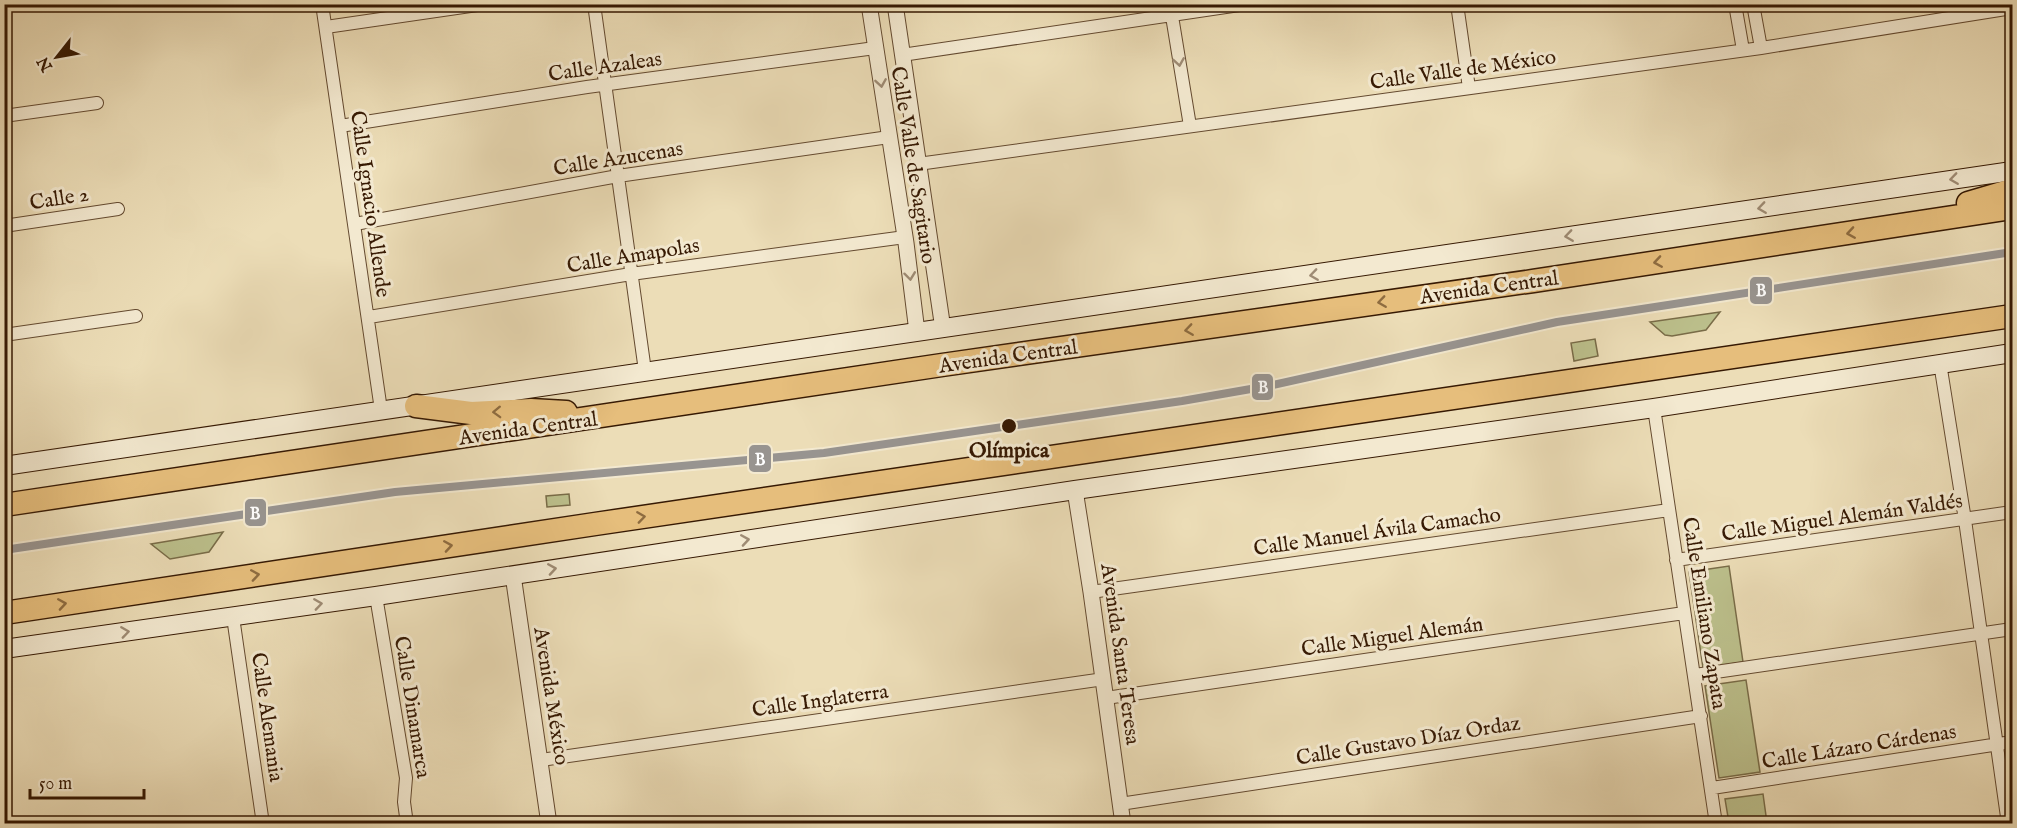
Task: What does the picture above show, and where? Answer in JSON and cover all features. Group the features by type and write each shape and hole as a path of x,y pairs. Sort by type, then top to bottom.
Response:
{"highway":[{"path":"1881,228 2013,190"},
{"name":"Avenida Central","path":"4,505 2013,208"},
{"path":"4,613 571,527 2013,316"},
{"path":"416,406 471,413 531,410 618,414"}],"main road":[{"name":"Avenida Central","path":"4,466 2013,171"},
{"path":"4,649 376,596 1075,490 1654,408 2013,352"}],"street":[{"path":"4,6 14,4"},
{"name":"Calle Ignacio Allende","path":"322,4 381,410"},
{"path":"326,27 484,4"},
{"path":"594,4 645,371"},
{"name":"Calle Valle de Sagitario","path":"869,4 918,332"},
{"name":"Calle Valle de Sagitario","path":"895,4 943,328"},
{"path":"902,55 1171,10 1246,4"},
{"path":"1457,4 1469,88"},
{"path":"1735,4 1743,50"},
{"path":"1753,4 1761,48"},
{"name":"Calle Valle de México","path":"918,164 1761,48 2013,8"},
{"path":"1171,10 1190,126"},
{"name":"Calle Azaleas","path":"340,126 606,85 875,48"},
{"path":"4,116 97,103"},
{"name":"Calle Azucenas","path":"355,224 618,176 889,137"},
{"name":"Calle 2","path":"4,226 118,209"},
{"name":"Calle Amapolas","path":"369,317 631,273 905,237"},
{"path":"4,335 136,316"},
{"path":"1940,363 1965,520 2008,824"},
{"name":"Calle Emiliano Zapata","path":"1654,408 1716,824"},
{"name":"Avenida Santa Teresa","path":"1075,490 1104,679 1123,824"},
{"name":"Calle Manuel Ávila Camacho","path":"1091,592 1669,510"},
{"name":"Calle Miguel Alemán Valdés","path":"1676,560 2013,513"},
{"name":"Avenida México","path":"513,575 549,824"},
{"name":"Calle Dinamarca","path":"376,596 406,778 404,802 407,824"},
{"name":"Calle Miguel Alemán","path":"1106,698 1684,613"},
{"name":"Calle Alemania","path":"233,617 263,824"},
{"path":"1695,675 2013,629"},
{"name":"Calle Inglaterra","path":"541,760 1104,679"},
{"name":"Calle Gustavo Díaz Ordaz","path":"1120,804 1701,716"},
{"name":"Calle Lázaro Cárdenas","path":"1712,788 2013,742"}],"green space":[{"path":"1720,312 1706,330 1672,336 1665,335 1650,322"},
{"path":"1595,339 1598,356 1574,361 1571,343"},
{"path":"569,494 570,505 547,507 546,496"},
{"path":"223,532 209,552 170,559 151,544"},
{"path":"1729,566 1743,662 1703,668 1689,572"},
{"path":"1746,680 1760,772 1719,778 1705,686"},
{"path":"1763,794 1767,823 1729,823 1725,799"}],"transit line":[{"name":"B","path":"4,550 395,492 824,453 1182,401 1268,386 1557,322 2012,252"}],"place":[{"name":"Olímpica","path":"1009,426"}]}
